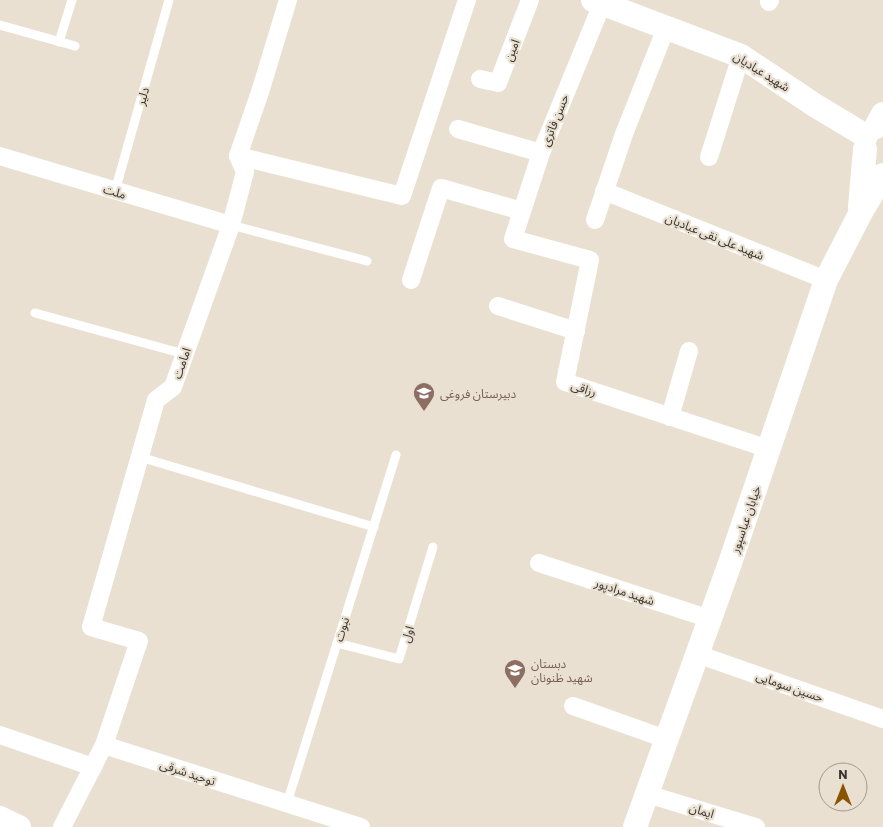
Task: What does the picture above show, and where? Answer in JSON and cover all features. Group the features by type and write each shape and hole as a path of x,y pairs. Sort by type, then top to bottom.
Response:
{"main road":[{"name":"شهید عبادیان","path":"600,1 741,56 816,106 875,130"},
{"path":"875,130 872,160 883,164"},
{"name":"خیابان عباسپور","path":"860,214 875,130"},
{"name":"خیابان عباسپور","path":"635,827 710,619 826,280 860,214 883,175"},
{"path":"0,818 19,827"}],"street":[{"path":"288,0 238,156 402,196 467,0"},
{"name":"امین","path":"480,79 498,83 530,0"},
{"name":"حسن فاتری","path":"512,239 541,153 600,1"},
{"path":"596,220 624,134 666,28"},
{"path":"709,158 741,56"},
{"path":"458,129 541,153"},
{"name":"ملت","path":"0,156 231,225"},
{"name":"امامت","path":"104,745 139,641 91,627 156,400 173,387 231,225 245,172 238,156"},
{"path":"411,280 441,188 522,211"},
{"name":"شهید علی نقی عبادیان","path":"604,191 826,280"},
{"name":"رزاقی","path":"512,239 590,260 565,382 769,449"},
{"path":"498,306 576,331"},
{"path":"670,417 689,351"},
{"name":"شهید مرادپور","path":"539,563 710,619"},
{"name":"حسین سومایی","path":"697,654 883,719"},
{"path":"573,706 666,739"},
{"path":"0,735 93,767"},
{"path":"62,827 104,745"},
{"name":"توحید شرقی","path":"104,745 360,827"},
{"name":"ایمان","path":"647,794 756,827"}],"lane":[{"path":"59,42 72,0"},
{"name":"دلیر","path":"115,191 169,0"},
{"path":"0,25 76,46"},
{"path":"231,225 367,261"},
{"path":"35,313 184,354"},
{"name":"نبوت","path":"287,803 396,455"},
{"path":"140,457 374,527"},
{"name":"اول","path":"337,643 399,659 433,547"}],"place":[{"name":"دبیرستان فروغی","path":"424,412"},
{"name":"دبستان شهید ظنونان","path":"515,689"}]}
